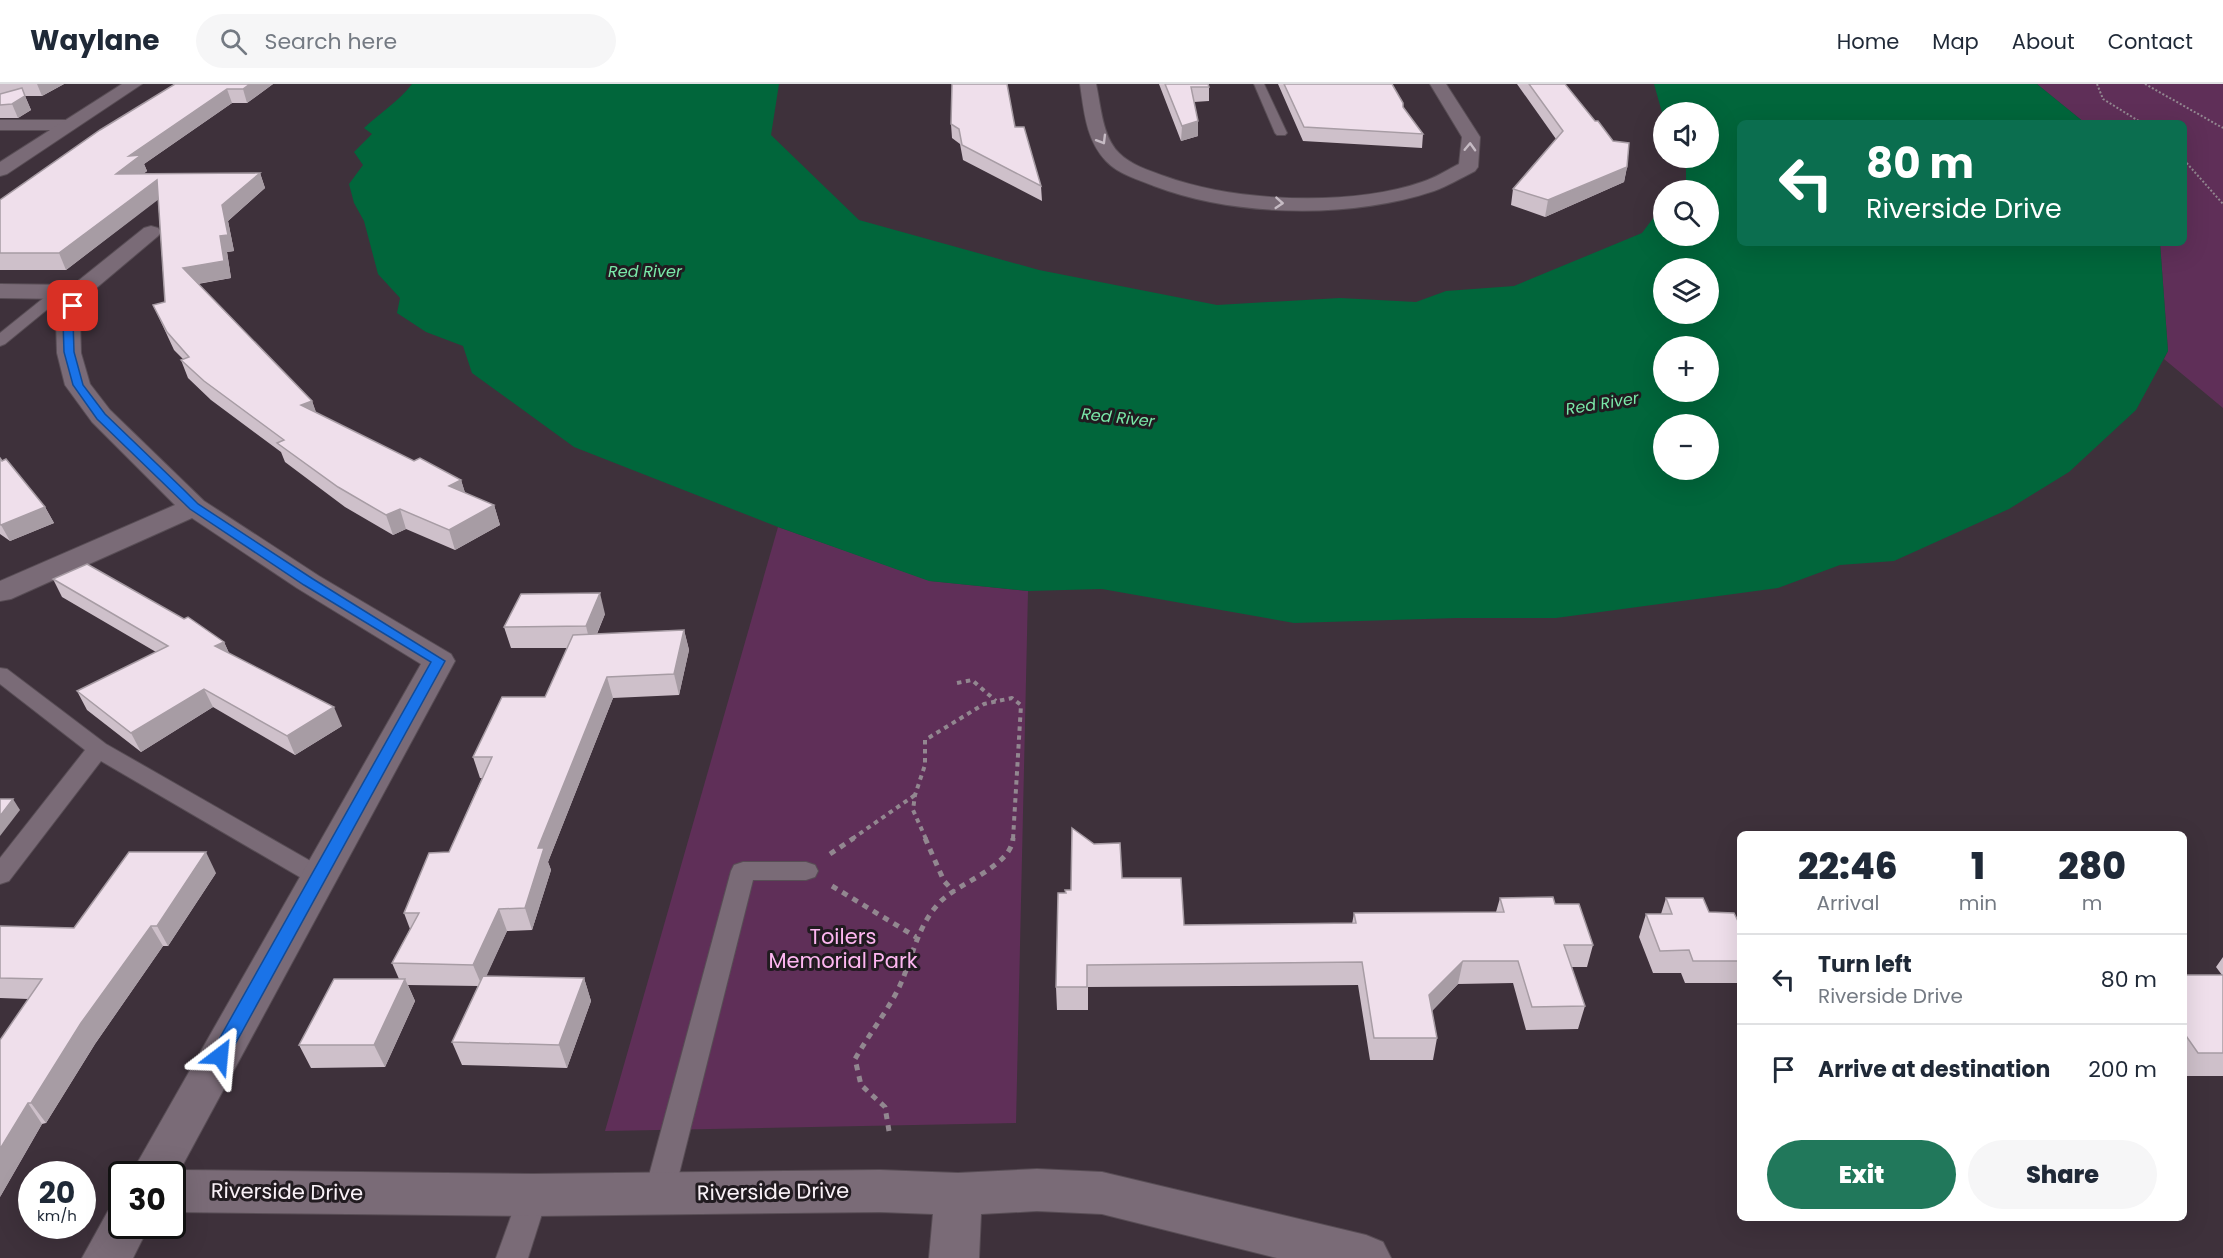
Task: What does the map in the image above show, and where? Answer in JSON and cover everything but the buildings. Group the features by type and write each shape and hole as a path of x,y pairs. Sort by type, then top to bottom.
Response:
{"street":[{"path":"0,170 134,84"},
{"path":"1088,84 1098,136 1118,163 1162,183 1215,197 1284,204 1378,198 1425,188 1468,167 1472,143 1470,137 1438,84"},
{"path":"0,125 68,125"},
{"path":"0,291 69,292 151,232"},
{"path":"69,292 69,352 78,385 101,416 194,507 308,582 439,661 161,1161"},
{"path":"0,592 194,507"},
{"name":"Riverside Drive","path":"186,1191 533,1195 880,1191 958,1194 1037,1190 1102,1193 1366,1258"},
{"path":"954,1258 958,1194"},
{"path":"107,1258 118,1239"}],"lane":[{"path":"1259,84 1281,133"},
{"path":"0,340 69,292"},
{"path":"0,674 98,749 319,877"},
{"path":"0,875 98,749"},
{"path":"659,1194 743,871 806,871"},
{"path":"512,1258 533,1195"}],"path":[{"path":"2097,84 2103,99 2137,120"},
{"path":"2145,84 2223,128"},
{"path":"2187,168 2216,192 2219,202 2223,204"},
{"path":"957,683 972,680 996,701"},
{"path":"889,1131 885,1107 861,1085 855,1059 871,1030 895,995 916,937 940,902 1005,858 1014,844 1021,705 1012,698 984,704 926,740 925,765 915,795 913,810 944,881 954,892"},
{"path":"915,795 806,871 916,937"}],"green space":[{"path":"2037,84 2223,84 2223,408 2164,359 2168,351 2160,246 2187,246 2187,120 2081,120"},
{"name":"Toilers Memorial Park","path":"778,527 931,581 1028,591 1016,1123 605,1131"}],"water":[{"name":"Red River","path":"412,84 779,84 771,135 859,220 1039,270 1217,305 1340,298 1416,302 1446,291 1514,286 1642,233 1653,218 1653,246 1719,246 1719,180 1686,180 1686,168 1719,168 1719,102 1659,102 1654,84 2037,84 2081,120 1737,120 1737,246 2160,246 2168,351 2136,410 2069,472 2009,509 1894,561 1840,565 1778,588 1556,618 1457,618 1294,623 1102,589 1028,591 929,581 778,527 574,447 472,373 463,346 426,332 397,313 400,298 378,274 364,221 354,203 349,184 363,165 354,152 372,134 364,128"}],"route":[{"path":"73,306 68,321 69,352 78,385 101,416 178,492 194,507 308,582 439,661 220,1056"}]}
